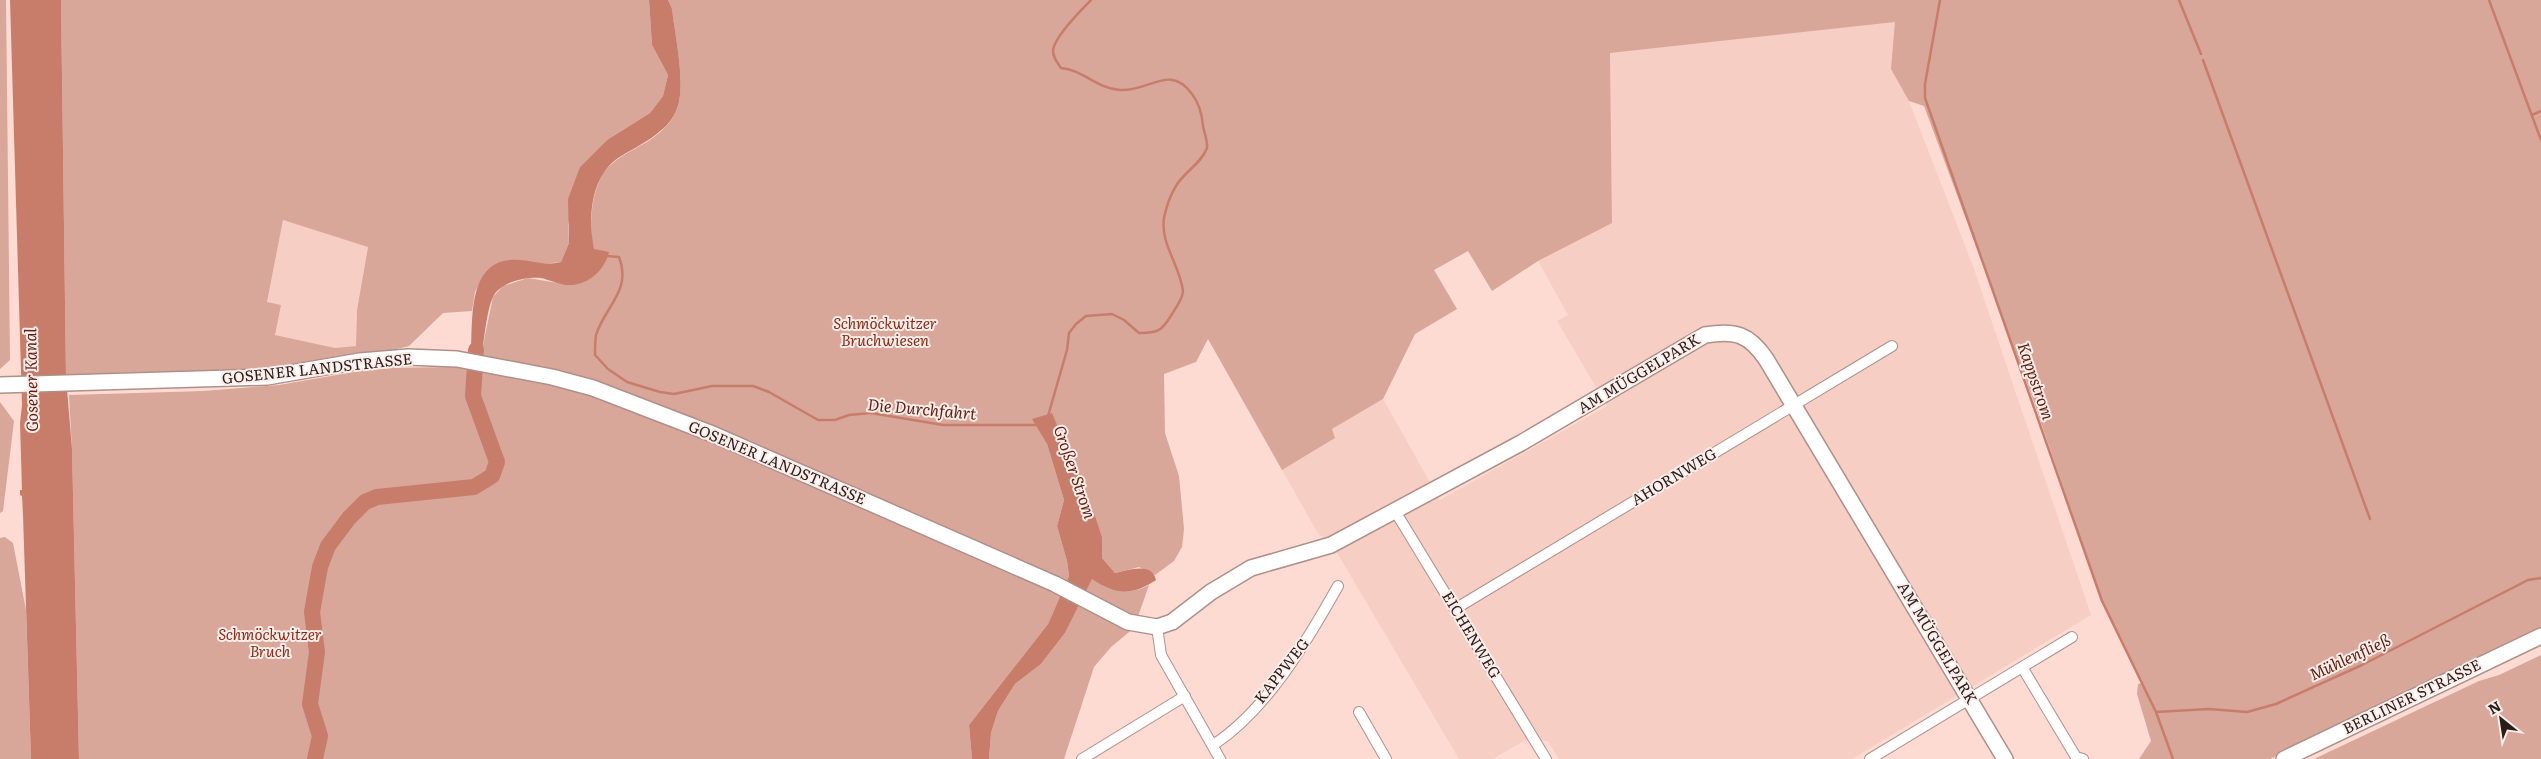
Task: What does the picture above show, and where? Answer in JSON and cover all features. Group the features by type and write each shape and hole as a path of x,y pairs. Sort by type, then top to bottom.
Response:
{"main road":[{"name":"AM MÜGGELPARK","path":"1157,627 1172,622 1211,592 1252,568 1331,545 1590,404 1705,335 1726,332 1750,340 1766,359 2005,759"},
{"name":"GOSENER LANDSTRASSE","path":"0,385 267,377 360,361 408,357 457,359 493,364 593,388 715,435 1055,584 1096,603 1128,622 1157,627"},
{"name":"BERLINER STRASSE","path":"2284,759 2541,636"}],"street":[{"name":"AHORNWEG","path":"1456,609 1892,346"},
{"name":"EICHENWEG","path":"1395,511 1546,759"},
{"name":"KAPPWEG","path":"1213,745 1236,726 1274,685 1303,646 1338,586"},
{"path":"1157,627 1161,655 1220,759"},
{"path":"1870,759 2072,637"},
{"path":"2022,667 2076,757 2083,759"},
{"path":"1082,759 1184,696"},
{"path":"1359,712 1386,759"}],"shaded area":[{"path":"1909,20 1909,101 1973,266 2091,615 1852,759 1559,759 1548,741 1524,741 1493,759 1459,759 1330,541 1319,535 1282,470 1335,438 1332,429 1383,399 1440,500 1607,406 1557,321 1568,315 1538,261 1612,222 1610,53"},
{"path":"283,220 368,246 357,310 356,346 335,348 275,335 280,306 267,302"}],"green space":[{"path":"0,0 6,0 10,360 0,369"},
{"path":"61,0 649,0 652,45 668,75 663,96 650,113 607,140 580,167 568,225 569,243 561,262 542,264 519,260 482,279 475,292 472,311 443,313 409,346 363,357 255,372 66,377","holes":["283,220 368,247 357,310 356,346 335,348 275,335 281,305 267,302"]},
{"path":"668,0 2541,0 2541,630 2270,759 2139,759 2151,741 2137,694 2138,684 2142,683 2102,601 2035,405 1924,106 1909,101 1891,69 1895,22 1610,53 1612,223 1538,261 1492,291 1468,251 1434,270 1457,309 1415,334 1383,399 1332,429 1335,438 1282,470 1208,339 1196,362 1164,374 1165,433 1179,476 1184,529 1182,547 1174,561 1155,575 1139,567 1115,573 1102,558 1102,537 1076,469 1033,419 1047,444 1064,500 1057,526 1067,561 1069,576 1048,624 969,725 972,759 79,759 72,449 69,395 204,391 279,385 377,368 461,367 483,371 481,355 493,297 503,286 528,278 570,285 592,276 591,228 593,205 595,193 602,176 615,161 649,141 660,132 676,111 679,101 680,75 672,10"},
{"path":"0,402 14,421 3,511 0,513"},
{"path":"5,537 13,543 26,610 31,759 0,759 0,538"},
{"path":"1092,578 1113,589 1127,591 1142,589 1149,585 1134,628 1111,647 1094,667 1064,759 989,759 991,733 998,711 1015,684 1041,664 1065,633"},
{"path":"2541,655 2541,759 2314,759 2479,681 2499,675"}],"water":[{"name":"Gosener Kanal","path":"10,0 61,0 66,377 72,449 79,759 31,759 23,515 22,496 20,495 20,490 22,490 20,423 22,405"},
{"path":"649,0 668,0 672,9 680,75 679,101 672,119 661,131 618,158 602,176 593,200 591,225 594,249 609,252 604,264 590,279 578,284 564,285 535,278 521,279 501,287 496,292 491,303 481,355 471,353 473,307 481,278 490,268 502,261 519,260 549,264 561,262 569,243 568,199 580,167 607,140 650,113 663,96 668,75 652,45"},
{"path":"1052,413 1096,519 1102,537 1102,558 1115,573 1132,569 1144,569 1154,574 1156,580 1139,589 1124,592 1116,591 1092,579 1065,633 1041,664 1015,684 998,711 991,733 989,759 972,759 969,725 1048,624 1069,576 1067,561 1057,526 1064,500 1047,444 1032,419"}],"waterway":[{"name":"Großer Strom","path":"1048,416 1067,350 1069,333 1076,324 1086,316 1112,314 1124,320 1139,333 1151,332 1159,330 1177,306 1183,291 1178,272 1167,246 1164,218 1176,186 1183,176 1201,159 1207,148 1198,105 1184,85 1176,81 1167,80 1131,89 1111,89 1069,69 1061,68 1054,55 1055,44 1069,24 1091,0"},
{"name":"Kappstrom","path":"1940,0 1925,84 1925,98 2102,601 2156,712 2173,759"},
{"path":"2179,0 2201,54"},
{"path":"2489,0 2541,140"},
{"path":"2203,60 2370,519"},
{"path":"2532,115 2541,111"},
{"name":"Die Durchfahrt","path":"607,256 619,257 622,279 616,298 596,335 595,355 608,369 627,382 660,392 674,394 712,386 753,386 769,392 818,420 835,420 849,415 871,413 943,425 1038,425"},
{"path":"315,759 320,736 310,704 317,652 312,612 320,567 328,546 349,518 365,502 377,497 474,487 492,476 497,462 473,396 476,350"},
{"name":"Mühlenfließ","path":"2156,712 2209,709 2247,712 2276,704 2362,665 2528,580 2541,578"}],"park label":[{"name":"Schmöckwitzer Bruchwiesen","path":"885,332"},
{"name":"Schmöckwitzer Bruch","path":"270,644"}]}
